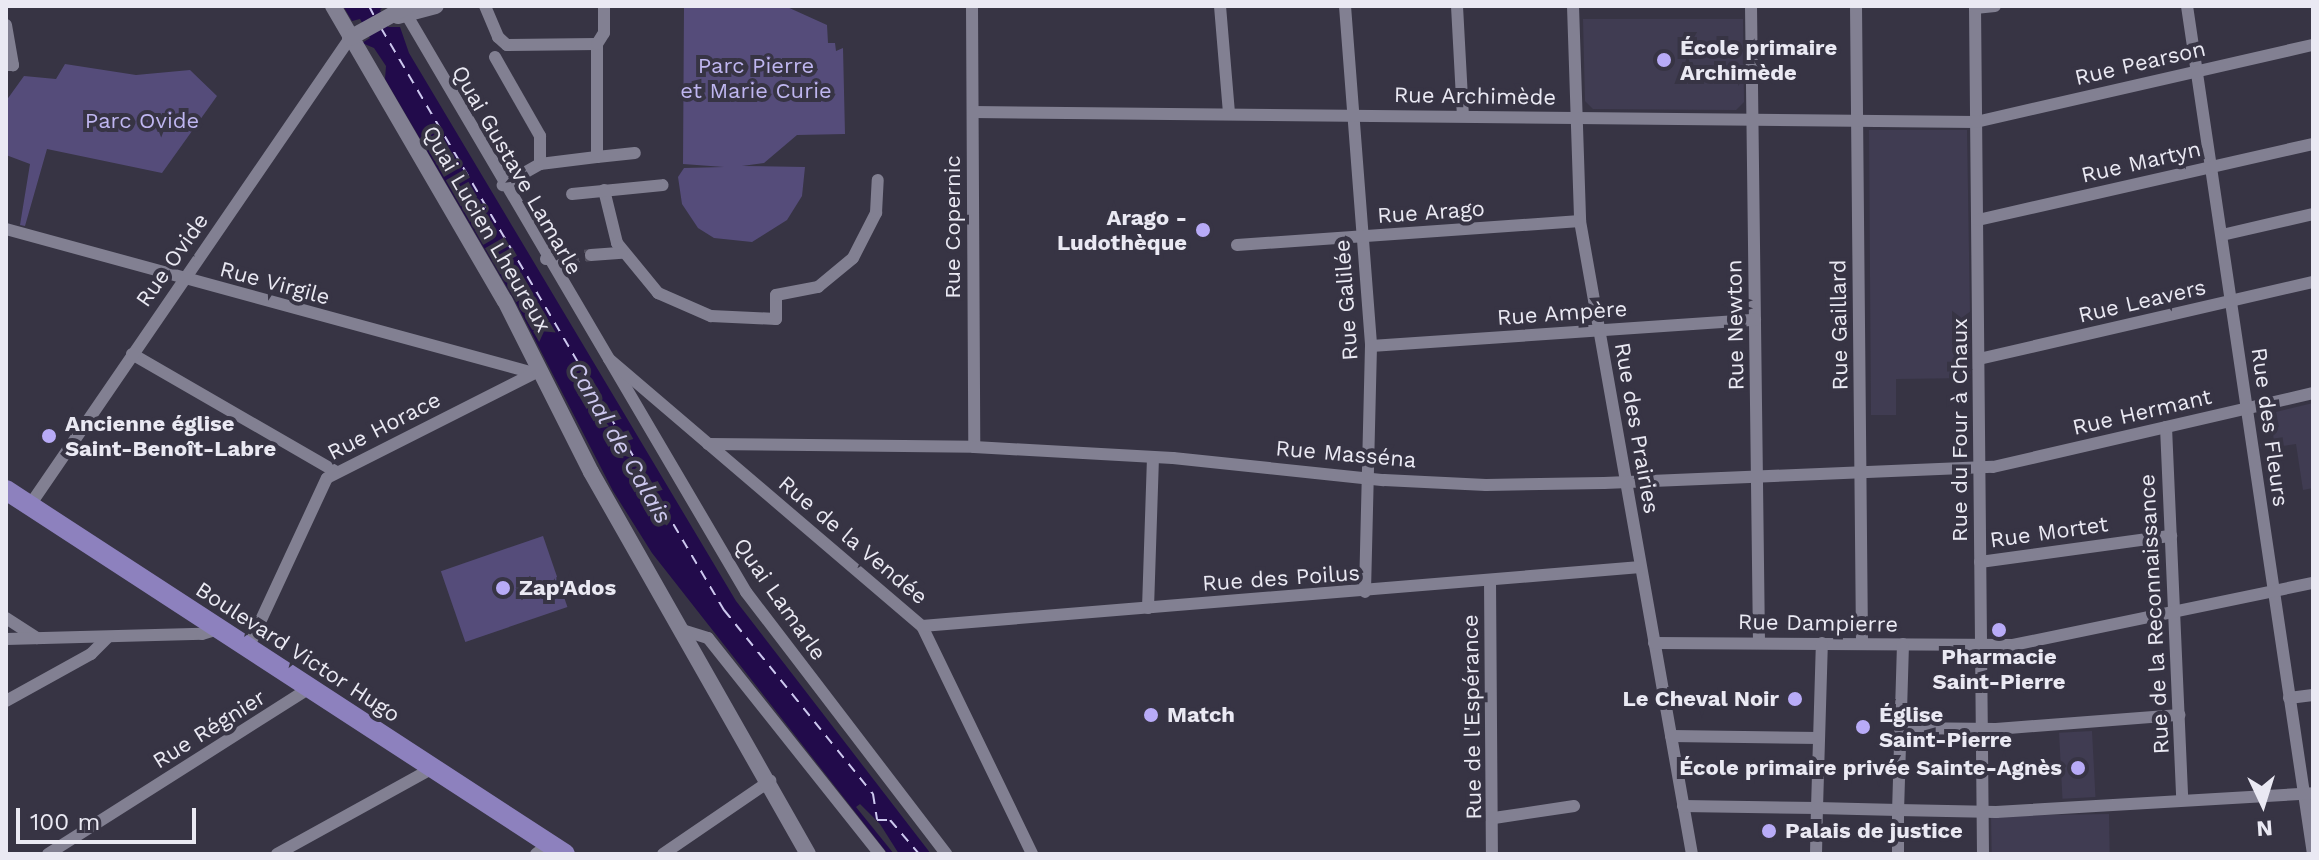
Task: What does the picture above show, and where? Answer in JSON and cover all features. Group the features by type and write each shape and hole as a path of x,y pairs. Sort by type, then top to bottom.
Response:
{"main road":[{"name":"Boulevard Victor Hugo","path":"6,490 433,768 550,851"}],"street":[{"name":"Quai Lucien Lheureux","path":"333,6 538,371 591,472 770,781 808,854"},
{"path":"350,38 401,11 436,6"},
{"path":"485,6 498,37 507,45 597,44"},
{"path":"597,157 597,44 604,33 604,6"},
{"name":"Rue Copernic","path":"972,6 974,447"},
{"path":"1220,6 1229,114"},
{"name":"Rue Galilée","path":"1345,6 1371,346 1365,592"},
{"path":"1457,6 1463,116"},
{"name":"Rue des Prairies","path":"1573,6 1580,221 1692,854"},
{"name":"Rue Newton","path":"1751,6 1759,643"},
{"name":"Rue Gaillard","path":"1856,6 1862,644"},
{"path":"1975,7 1995,6"},
{"name":"Rue des Fleurs","path":"2187,6 2289,698 2308,793 2313,854"},
{"name":"Rue du Four à Chaux","path":"1975,7 1983,854"},
{"name":"Quai Gustave Lamarle","path":"401,11 601,352"},
{"path":"6,25 10,65"},
{"name":"Rue Ovide","path":"30,505 350,38"},
{"name":"Rue Pearson","path":"1976,122 2313,45"},
{"path":"495,57 538,132 540,164"},
{"name":"Rue Archimède","path":"973,112 1976,122"},
{"name":"Rue Martyn","path":"1978,220 2313,144"},
{"path":"503,185 540,164 635,153"},
{"path":"604,190 610,226 622,253 646,283 679,306 720,318 776,319 776,295 818,287 853,258 876,213 878,180"},
{"path":"572,194 663,185"},
{"path":"2222,235 2313,214"},
{"name":"Rue Arago","path":"1237,245 1580,221"},
{"name":"Rue Virgile","path":"6,229 184,279 538,371"},
{"path":"591,255 622,253"},
{"path":"546,259 567,258"},
{"name":"Rue Leavers","path":"1979,359 2313,282"},
{"name":"Rue Ampère","path":"1371,346 1755,320"},
{"name":"Rue de la Vendée","path":"601,352 922,626 1032,854"},
{"name":"Quai Lamarle","path":"601,352 754,604 946,854"},
{"path":"132,354 335,471"},
{"name":"Rue Horace","path":"248,648 320,487 335,471 538,371"},
{"name":"Rue Hermant","path":"1980,468 2313,393"},
{"name":"Rue de la Reconnaissance","path":"2166,427 2182,799"},
{"name":"Rue Masséna","path":"708,444 974,447 1486,485 1980,468"},
{"path":"1148,608 1153,458"},
{"name":"Rue Mortet","path":"1980,562 2171,536"},
{"name":"Rue des Poilus","path":"922,626 1641,567"},
{"name":"Rue de l'Espérance","path":"1490,580 1492,854"},
{"name":"Rue Dampierre","path":"1654,643 1981,646 2030,642 2313,583"},
{"path":"6,618 37,638"},
{"path":"6,639 202,634 218,629"},
{"path":"682,630 708,638 880,854"},
{"path":"6,701 91,654 108,637"},
{"path":"1816,854 1822,643"},
{"path":"1898,854 1903,644"},
{"name":"Rue Régnier","path":"48,854 310,688"},
{"path":"2289,698 2313,695"},
{"path":"1900,728 1981,730 2179,715"},
{"path":"1671,736 1819,738"},
{"path":"277,854 433,768"},
{"path":"663,854 770,781"},
{"path":"1683,806 1983,812 2308,793"},
{"path":"1494,818 1574,806"},
{"path":"70,840 71,854"}],"shaded area":[{"name":"École primaire Archimède","path":"1583,19 1743,19 1744,102 1736,110 1593,109 1585,101"},
{"path":"1869,130 1967,130 1971,378 1896,379 1896,415 1871,415"},
{"path":"2313,403 2313,488 2303,490 2296,444 2261,449 2260,444 2274,441 2272,428 2279,427 2276,412"},
{"name":"École primaire privée Sainte-Agnès","path":"2092,731 2095,797 2062,799 2059,733"},
{"path":"2109,814 2110,854 1992,854 1991,816"}],"green space":[{"name":"Parc Pierre et Marie Curie","path":"684,6 785,6 827,25 828,43 835,43 836,51 843,48 845,134 797,135 764,163 742,166 805,167 802,196 787,220 752,242 714,238 698,228 682,204 678,177 684,168 724,167 683,164"},
{"name":"Parc Ovide","path":"65,64 136,75 190,70 217,96 162,173 47,149 25,226 20,225 30,164 6,155 6,101 24,76 56,79"},
{"name":"Zap'Ados","path":"543,536 567,607 465,642 441,571"}],"water":[{"name":"Canal de Calais","path":"343,6 384,6 380,10 388,27 400,27 409,53 736,601 931,854 888,854 652,553 613,491 515,301 385,79 386,66 374,48 362,43 370,38 360,19 352,21"}],"pier":[{"path":"860,804 880,824 899,854 894,854 856,807"}],"ferry route":[{"path":"369,6 374,16"},
{"path":"381,28 724,610 873,794 877,820 890,820 919,854"}],"tunnel":[{"path":"567,258 591,255"}],"place":[{"name":"École primaire Archimède","path":"1664,60"},
{"name":"Arago - Ludothèque","path":"1203,230"},
{"name":"Ancienne église Saint-Benoît-Labre","path":"49,436"},
{"name":"Zap'Ados","path":"503,588"},
{"name":"Pharmacie Saint-Pierre","path":"1999,630"},
{"name":"Le Cheval Noir","path":"1795,699"},
{"name":"Match","path":"1151,715"},
{"name":"Église Saint-Pierre","path":"1863,727"},
{"name":"École primaire privée Sainte-Agnès","path":"2078,768"},
{"name":"Palais de justice","path":"1769,831"}]}
